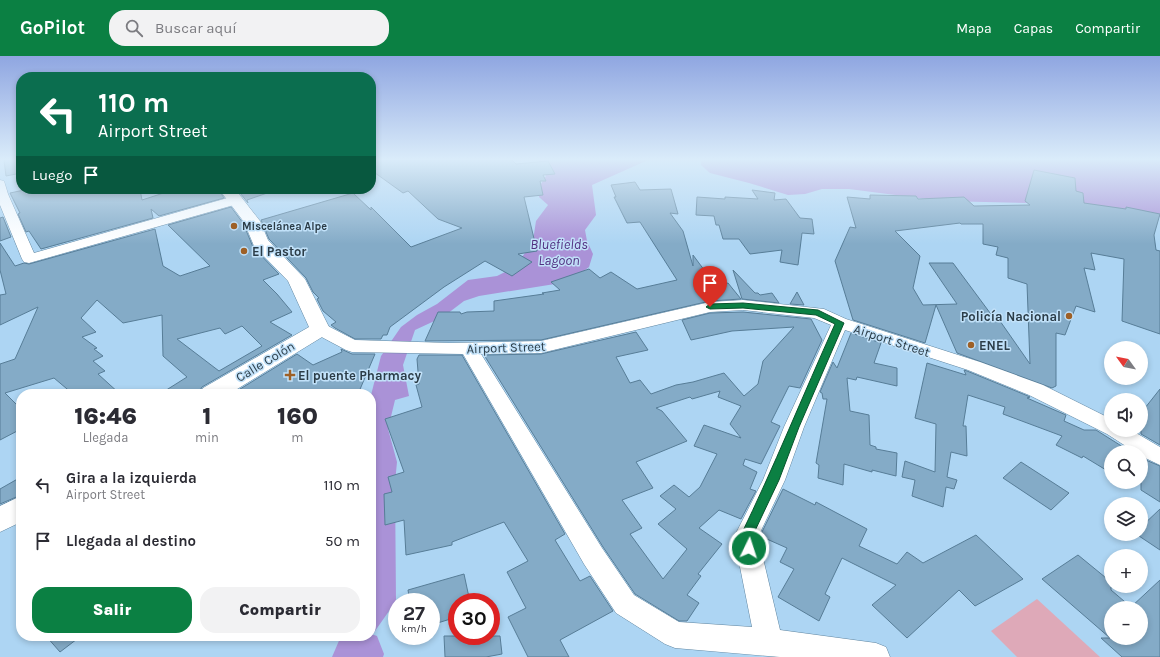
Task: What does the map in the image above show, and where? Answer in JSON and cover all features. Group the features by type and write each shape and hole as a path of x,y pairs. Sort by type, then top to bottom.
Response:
{"street":[{"path":"1,188 29,259 232,194 252,221 260,242 296,279 320,329"},
{"name":"Airport Street","path":"320,329 352,346 458,349 541,347 710,307 743,305 818,313 840,323 974,366 1036,390 1104,424"},
{"path":"769,642 746,537 774,480 794,427 840,323"},
{"name":"Calle Colón","path":"219,389 320,329"},
{"path":"458,349 492,388 593,556 625,604 675,635 769,642 876,657"},
{"path":"1127,437 1160,457"},
{"path":"0,520 16,511"}],"shaded area":[{"path":"1037,599 1100,657 1017,657 991,631"}],"water":[{"name":"Bluefields Lagoon","path":"539,188 592,188 596,215 585,230 587,241 593,254 589,267 576,277 561,283 479,296 464,301 443,317 415,330 403,365 409,396 395,400 388,429 397,462 395,483 396,593 388,593 388,612 376,630 376,389 373,389 381,356 401,327 417,315 437,304 468,280 497,276 515,267 527,250 534,234 536,221 548,205 539,197"},
{"path":"765,188 1160,188 1160,217 1078,204 942,201 849,189 822,189 805,194 788,195"},
{"name":"Bluefields Lagoon","path":"360,641 368,641 359,654"}],"building":[{"path":"396,188 542,188 543,195 524,197 537,251 518,254 532,262 512,276 485,261 444,287 390,327 387,335 383,335 381,339 355,339 331,325 336,322 323,311 317,299 319,298 313,292 306,278 269,239 261,220 350,194 354,194 371,210 371,207 411,247 462,228 438,219 408,191 403,193"},
{"path":"612,188 639,188 640,190 671,189 678,214 670,213 683,231 693,266 693,255 716,286 728,283 741,299 710,301 541,340 425,341 438,312 460,312 461,314 467,312 494,311 494,301 544,294 542,293 560,290 551,282 589,269 600,278 611,272 637,289 677,280 640,222 627,223 614,197 616,197"},
{"path":"1029,188 1076,188 1076,191 1083,193 1084,203 1126,209 1126,207 1160,214 1154,235 1156,250 1160,251 1160,334 1122,321 1124,259 1091,253 1095,270 1084,268 1095,312 1076,306 1065,335 1056,333 1056,386 1052,388 957,353 936,305 925,343 853,320 835,261 850,227 856,228 847,197 870,199 870,195 916,196 918,199 964,197 974,206 1030,205 1025,201","holes":["960,223 983,224 983,244 998,247 996,255 1008,258 1008,278 1027,284 1030,364 1000,321 996,321 953,263 929,263 957,304 923,305 913,288 920,256 895,231"]},
{"path":"752,190 775,193 774,200 786,199 800,218 812,219 814,234 802,233 798,265 780,262 782,250 750,254 739,239 723,239 719,225 716,225 714,216 696,215 697,197 758,199"},
{"path":"16,192 16,194 141,194 142,200 161,194 221,194 224,198 159,216 151,209 153,218 41,249 29,231 26,232 18,214 20,213 10,193"},
{"path":"241,194 264,194 247,200 248,203"},
{"path":"231,207 243,223 253,247 279,274 263,280 292,312 270,322 292,335 201,389 168,389 187,377 163,356 162,315 123,323 97,300 81,318 96,332 82,337 97,348 94,349 103,356 93,361 105,371 98,374 114,389 67,389 54,378 5,393 16,404 16,432 0,440 0,364 15,359 38,307 0,325 0,295 6,294 0,270 0,243 15,266 24,263 29,264 155,229 163,266 180,276 210,266 168,225","holes":["242,326 262,346 219,371 177,339 220,328 225,334"]},
{"path":"3,217 11,237 0,241 0,218"},
{"path":"733,270 755,293 760,295 772,293 779,303 742,299"},
{"path":"797,292 804,305 790,304"},
{"path":"743,312 811,319 822,340 800,388 789,386 771,422 780,426 761,464 745,459 743,465 757,472 750,489 756,491 741,519 719,510 699,528 722,544 698,574 701,576 687,595 699,603 687,621 679,621 635,594 603,547 484,355 541,354 636,332 648,350 616,357 630,383 640,380 651,394 676,385 693,382 724,373 744,396 758,384 763,361 794,327 732,331 691,340 682,320 710,313","holes":["720,391 718,397 741,406 730,424 741,438 704,425 694,446 717,454 700,487 689,497 674,485 660,496 676,509 658,524 687,549 663,579 630,534 642,528 622,500 653,488 636,462 687,441 662,411 656,408 690,397 692,399"]},
{"path":"851,333 881,343 874,363 897,368 897,386 857,377 856,380 847,378 850,411 869,415 870,445 876,447 876,449 897,453 896,476 872,470 872,472 844,464 843,485 818,478 819,465 816,463 827,399 823,399 822,393 820,392 833,362 837,368"},
{"path":"341,349 352,354 375,354 360,389 240,389 297,354 313,365 342,352"},
{"path":"419,355 462,355 565,534 555,540 580,581 590,576 613,611 560,640 569,657 528,657 508,617 526,608 507,572 528,561 504,522 452,542 452,545 406,555 404,520 385,525 384,494 392,492 388,477 404,472 385,419 422,407 416,385 419,384 417,359"},
{"path":"927,363 966,375 964,370 1028,396 1030,397 1027,398 1066,415 1064,421 1084,430 1096,430 1104,435 1104,437 1107,437 1120,445 1104,445 1104,469 1083,456 1082,458 1056,445 1062,436 1003,414 1005,407 968,395 963,426 966,426 967,456 951,452 947,477 957,480 954,489 946,487 943,507 912,496 915,480 902,477 905,461 935,472 936,424 915,418"},
{"path":"1160,389 1160,445 1146,437 1148,437 1148,404"},
{"path":"1148,461 1160,466 1160,502 1141,490 1148,489"},
{"path":"1021,462 1069,493 1051,510 1003,478"},
{"path":"16,480 16,497 0,504 0,489"},
{"path":"783,489 815,505 816,502 867,529 859,546 897,564 907,552 923,563 976,535 1023,579 975,606 959,590 907,638 872,605 896,585 842,558 825,594 830,597 819,621 778,597 794,569 780,562 787,548 760,536"},
{"path":"1160,509 1160,550 1146,541 1148,541 1148,520"},
{"path":"1078,555 1104,576 1104,593 1115,593 1124,601 1104,601 1104,633 1042,579"},
{"path":"464,574 468,593 448,593 448,620 440,622 440,593 408,593 408,590"},
{"path":"1160,580 1160,657 1122,657 1109,645 1148,645 1148,601 1137,601 1148,593 1148,591"},
{"path":"444,636 448,636 448,645 500,645 500,636 502,654 486,657 445,657"},
{"path":"50,641 74,641 60,652"}],"place":[{"name":"Miscelánea Alpe","path":"234,226"},
{"name":"El Pastor","path":"244,251"},
{"name":"Policía Nacional","path":"1069,316"},
{"name":"ENEL","path":"971,345"},
{"name":"El puente Pharmacy","path":"290,375"}],"route":[{"path":"710,307 743,305 794,310 818,313 840,323 794,427 774,480 746,537 749,548"}]}
